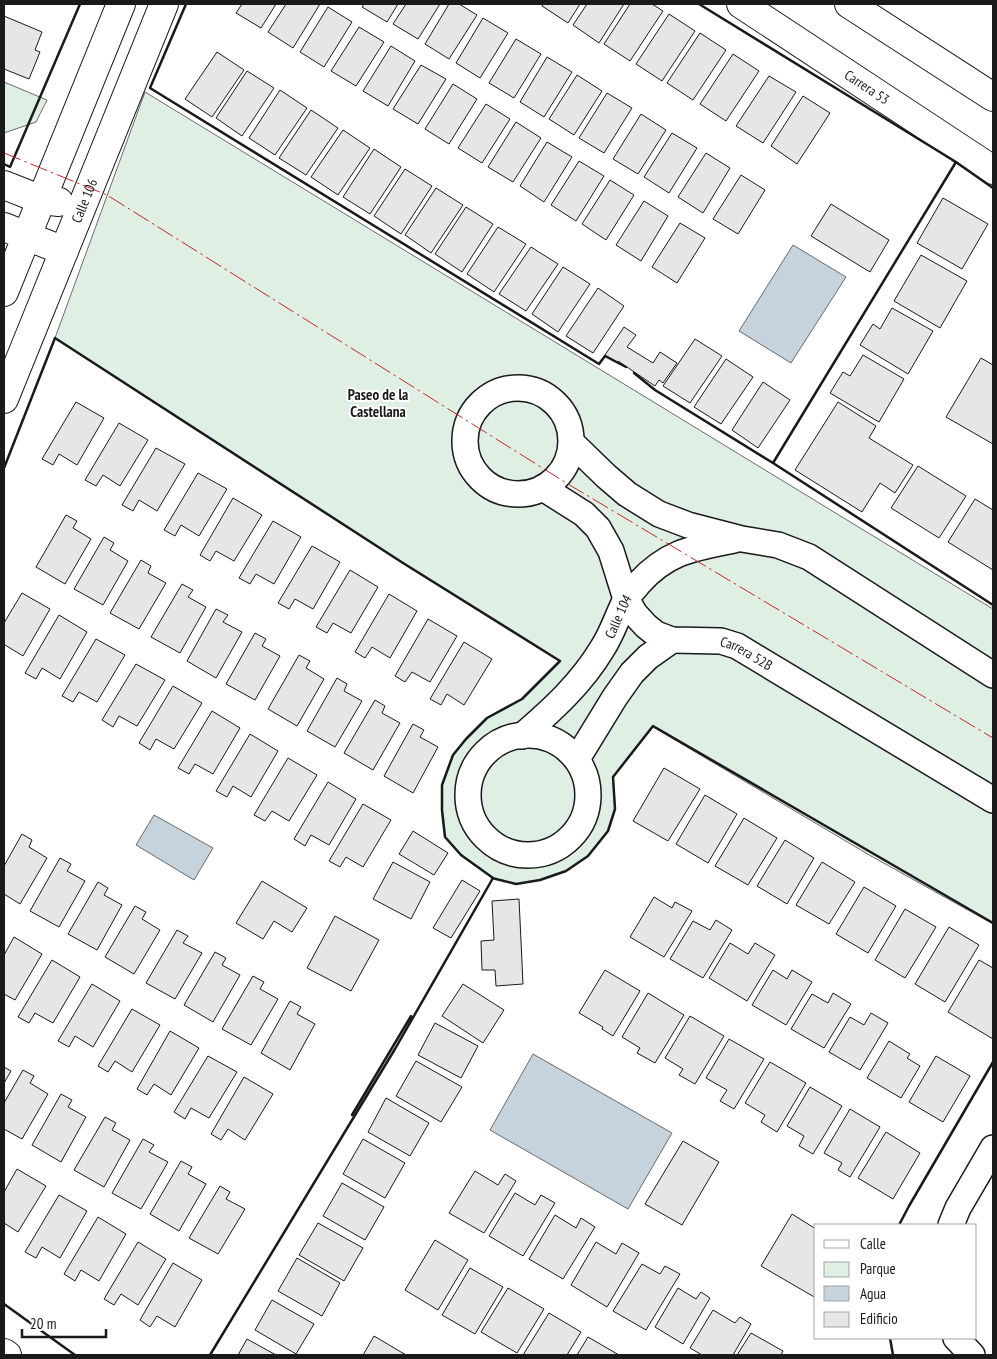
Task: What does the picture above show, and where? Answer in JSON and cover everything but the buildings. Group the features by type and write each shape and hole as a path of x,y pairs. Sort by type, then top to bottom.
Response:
{"street":[{"path":"4,292 16,232 42,200 122,4"},
{"name":"Calle 106","path":"4,399 164,4"},
{"name":"Carrera 53","path":"741,4 993,170"},
{"path":"849,4 993,98"},
{"path":"4,185 42,200 82,206"},
{"path":"16,232 64,251"},
{"path":"530,389 544,394 556,403 565,415 570,428 572,443 569,457 563,470 554,480 542,488 522,494 501,491 488,485 477,475 469,462 465,448 465,434 469,420 477,407 487,397 501,390 530,389"},
{"path":"572,443 627,494 659,514 688,525 742,539 778,545 809,557 993,675"},
{"name":"Carrera 52B","path":"542,488 584,514 598,528 611,551 626,599 635,614 656,634 672,640 721,641 737,646 993,800"},
{"name":"Calle 104","path":"522,736 555,707 578,683 610,637 626,599 658,564 678,553 742,539"},
{"path":"576,760 615,697 632,674 648,657 672,640"},
{"name":"Calle 104","path":"522,736 542,737 561,745 576,760 585,775 588,793 586,811 579,827 567,841 552,850 534,855 516,854 500,848 486,838 475,824 469,806 469,786 475,767 486,752 503,741 522,736"},
{"path":"951,1224 958,1208 993,1148"},
{"path":"957,1339 972,1355"}],"green space":[{"path":"4,82 47,100 36,122 4,133"},
{"path":"145,92 993,609 993,924 871,856 653,727 613,777 615,809 608,831 588,856 566,871 540,880 516,884 493,878 461,855 445,837 442,810 442,785 453,755 487,718 522,699 560,661 403,563 55,338"}],"water":[{"path":"793,245 846,277 791,363 739,331"},
{"path":"154,815 213,848 194,880 136,845"},
{"path":"533,1054 672,1133 628,1209 490,1130"}],"wall":[{"path":"4,164 10,167 80,4"},
{"path":"186,4 150,88 599,364 605,356 626,367"},
{"path":"634,373 655,390 773,463 956,162 699,4"},
{"path":"955,163 993,188"},
{"path":"4,468 55,338 403,563 560,661 522,699 487,718 453,755 442,785 445,837 461,855 493,878 395,1049 210,1355"},
{"path":"773,463 993,605"},
{"path":"492,878 516,884 540,880 566,871 588,856 608,831 615,809 613,777 653,726 993,923"},
{"path":"352,1115 411,1016"},
{"path":"900,1224 993,1062"},
{"path":"4,1304 75,1355"},
{"path":"890,1339 893,1355"}],"power":[{"path":"4,153 107,195 568,484 993,738"}],"district":[{"name":"Paseo de la Castellana","path":"378,402"}]}
